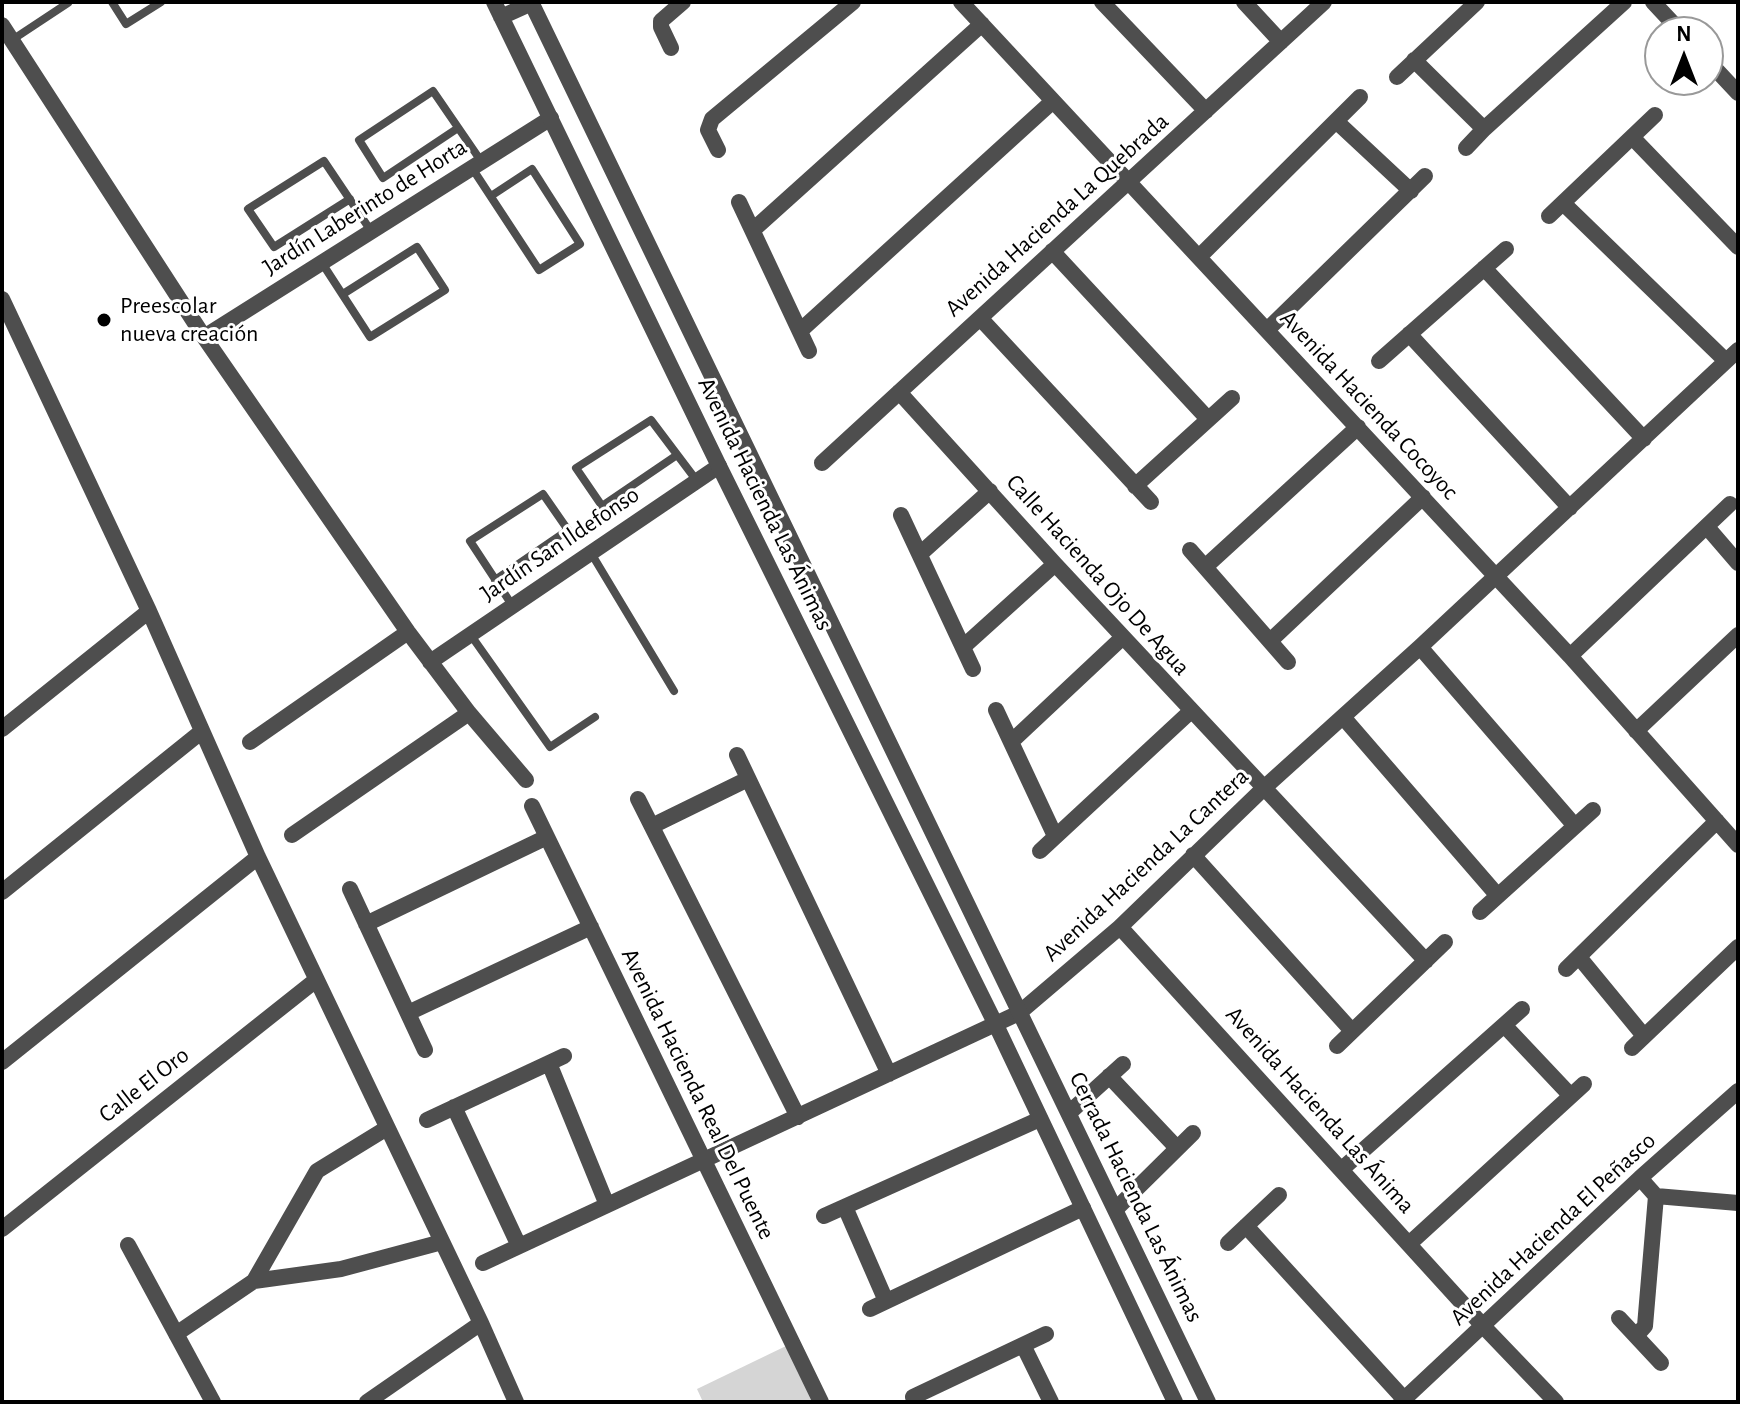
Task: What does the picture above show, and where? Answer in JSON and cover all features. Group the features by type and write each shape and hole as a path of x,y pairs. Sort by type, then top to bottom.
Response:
{"street":[{"path":"497,10 532,2"},
{"name":"Avenida Hacienda Las Ánimas","path":"532,2 1019,1013"},
{"path":"671,48 661,21 683,2"},
{"path":"718,150 708,130 712,119 853,2"},
{"name":"Avenida Hacienda Cocoyoc","path":"961,2 1570,656 1738,845"},
{"path":"1102,2 1206,111"},
{"path":"1244,2 1281,42"},
{"name":"Avenida Hacienda La Quebrada","path":"822,463 1324,2"},
{"path":"1397,77 1477,2"},
{"path":"1466,148 1624,2"},
{"name":"Avenida Hacienda Las Ánimas","path":"497,10 996,1025"},
{"path":"753,230 982,24"},
{"path":"7,32 204,337 408,632 469,713 526,780"},
{"path":"1414,60 1484,129"},
{"path":"1724,78 1738,93"},
{"path":"1199,257 1360,97"},
{"path":"800,331 1053,101"},
{"path":"1549,216 1655,115"},
{"name":"Jardín Laberinto de Horta","path":"204,337 551,118"},
{"path":"1337,122 1411,191"},
{"path":"1632,137 1738,247"},
{"path":"1267,330 1425,176"},
{"path":"739,202 809,351"},
{"path":"1563,203 1732,355"},
{"path":"1379,361 1506,249"},
{"path":"1052,251 1208,419"},
{"path":"1484,268 1644,439"},
{"path":"2,299 149,611 258,857 516,1402"},
{"path":"980,318 1151,502"},
{"path":"1409,334 1570,508"},
{"name":"Avenida Hacienda La Cantera","path":"483,1263 1019,1013 1120,927 1265,787 1420,647 1732,355"},
{"name":"Calle Hacienda Ojo De Agua","path":"899,392 1191,711 1426,961"},
{"path":"1135,486 1232,398"},
{"path":"1205,567 1358,427"},
{"name":"Jardín San Ildefonso","path":"430,662 719,466"},
{"path":"920,554 990,491"},
{"path":"1270,641 1423,497"},
{"path":"1570,656 1730,504"},
{"path":"901,515 973,669"},
{"path":"1707,527 1738,563"},
{"path":"1190,550 1288,662"},
{"path":"963,647 1055,564"},
{"path":"2,729 149,611"},
{"path":"250,742 408,632"},
{"path":"1636,731 1738,635"},
{"path":"1011,742 1123,637"},
{"path":"1420,647 1575,826"},
{"path":"996,710 1055,836"},
{"path":"1040,851 1191,711"},
{"path":"292,835 469,713"},
{"path":"1343,717 1498,896"},
{"path":"2,892 201,732"},
{"path":"737,755 889,1074"},
{"path":"652,826 748,779"},
{"path":"638,799 798,1117"},
{"name":"Avenida Hacienda Real Del Puente","path":"532,806 821,1402"},
{"path":"1480,912 1593,810"},
{"path":"1566,969 1717,821"},
{"path":"366,924 547,837"},
{"path":"1193,855 1352,1031"},
{"path":"2,1062 258,857"},
{"path":"350,889 425,1050"},
{"path":"408,1013 591,927"},
{"name":"Avenida Hacienda Las Ánima","path":"1120,927 1554,1401"},
{"path":"1337,1046 1445,942"},
{"path":"1579,957 1638,1042 1738,947"},
{"name":"Calle El Oro","path":"2,1229 316,980"},
{"path":"1342,1169 1522,1009"},
{"name":"Cerrada Hacienda Las Ánimas","path":"1019,1013 1070,1112 1208,1402"},
{"path":"996,1025 1175,1402"},
{"path":"1504,1025 1571,1096"},
{"path":"427,1120 556,1059 607,1205"},
{"path":"1070,1112 1123,1064"},
{"path":"1109,1076 1177,1148"},
{"path":"1409,1244 1584,1084"},
{"name":"Avenida Hacienda El Peñasco","path":"1402,1401 1640,1178 1737,1093"},
{"path":"454,1107 519,1246"},
{"path":"824,1216 1040,1119"},
{"path":"176,1334 254,1281 317,1171 387,1128"},
{"path":"1116,1209 1193,1133"},
{"path":"1640,1178 1656,1196 1738,1203"},
{"path":"1228,1243 1279,1195"},
{"path":"1636,1336 1645,1326 1656,1196"},
{"path":"845,1207 886,1301"},
{"path":"870,1309 1083,1208"},
{"path":"1246,1226 1402,1401"},
{"path":"254,1281 341,1269 442,1242"},
{"path":"128,1245 213,1402"},
{"path":"1619,1318 1661,1363"},
{"path":"367,1402 481,1323"},
{"path":"913,1397 1046,1334"},
{"path":"1023,1345 1051,1402"},
{"path":"937,1386 944,1402"}],"lane":[{"path":"112,2 126,24 161,2"},
{"path":"7,32 68,3"},
{"path":"458,128 383,178 359,140 433,91 458,128 491,196 539,270 580,244 532,169 491,196"},
{"path":"350,199 274,247 248,209 324,161 372,231"},
{"path":"322,263 370,337 445,290 417,247 343,294"},
{"path":"677,455 602,506 576,468 651,420 697,481"},
{"path":"495,580 568,530 543,494 470,541 495,580 512,605"},
{"path":"591,552 674,691"},
{"path":"470,633 550,747 595,717"}],"shaded area":[{"path":"786,1346 814,1402 703,1402 697,1389"}],"place":[{"name":"Preescolar nueva creación","path":"104,320"}]}
